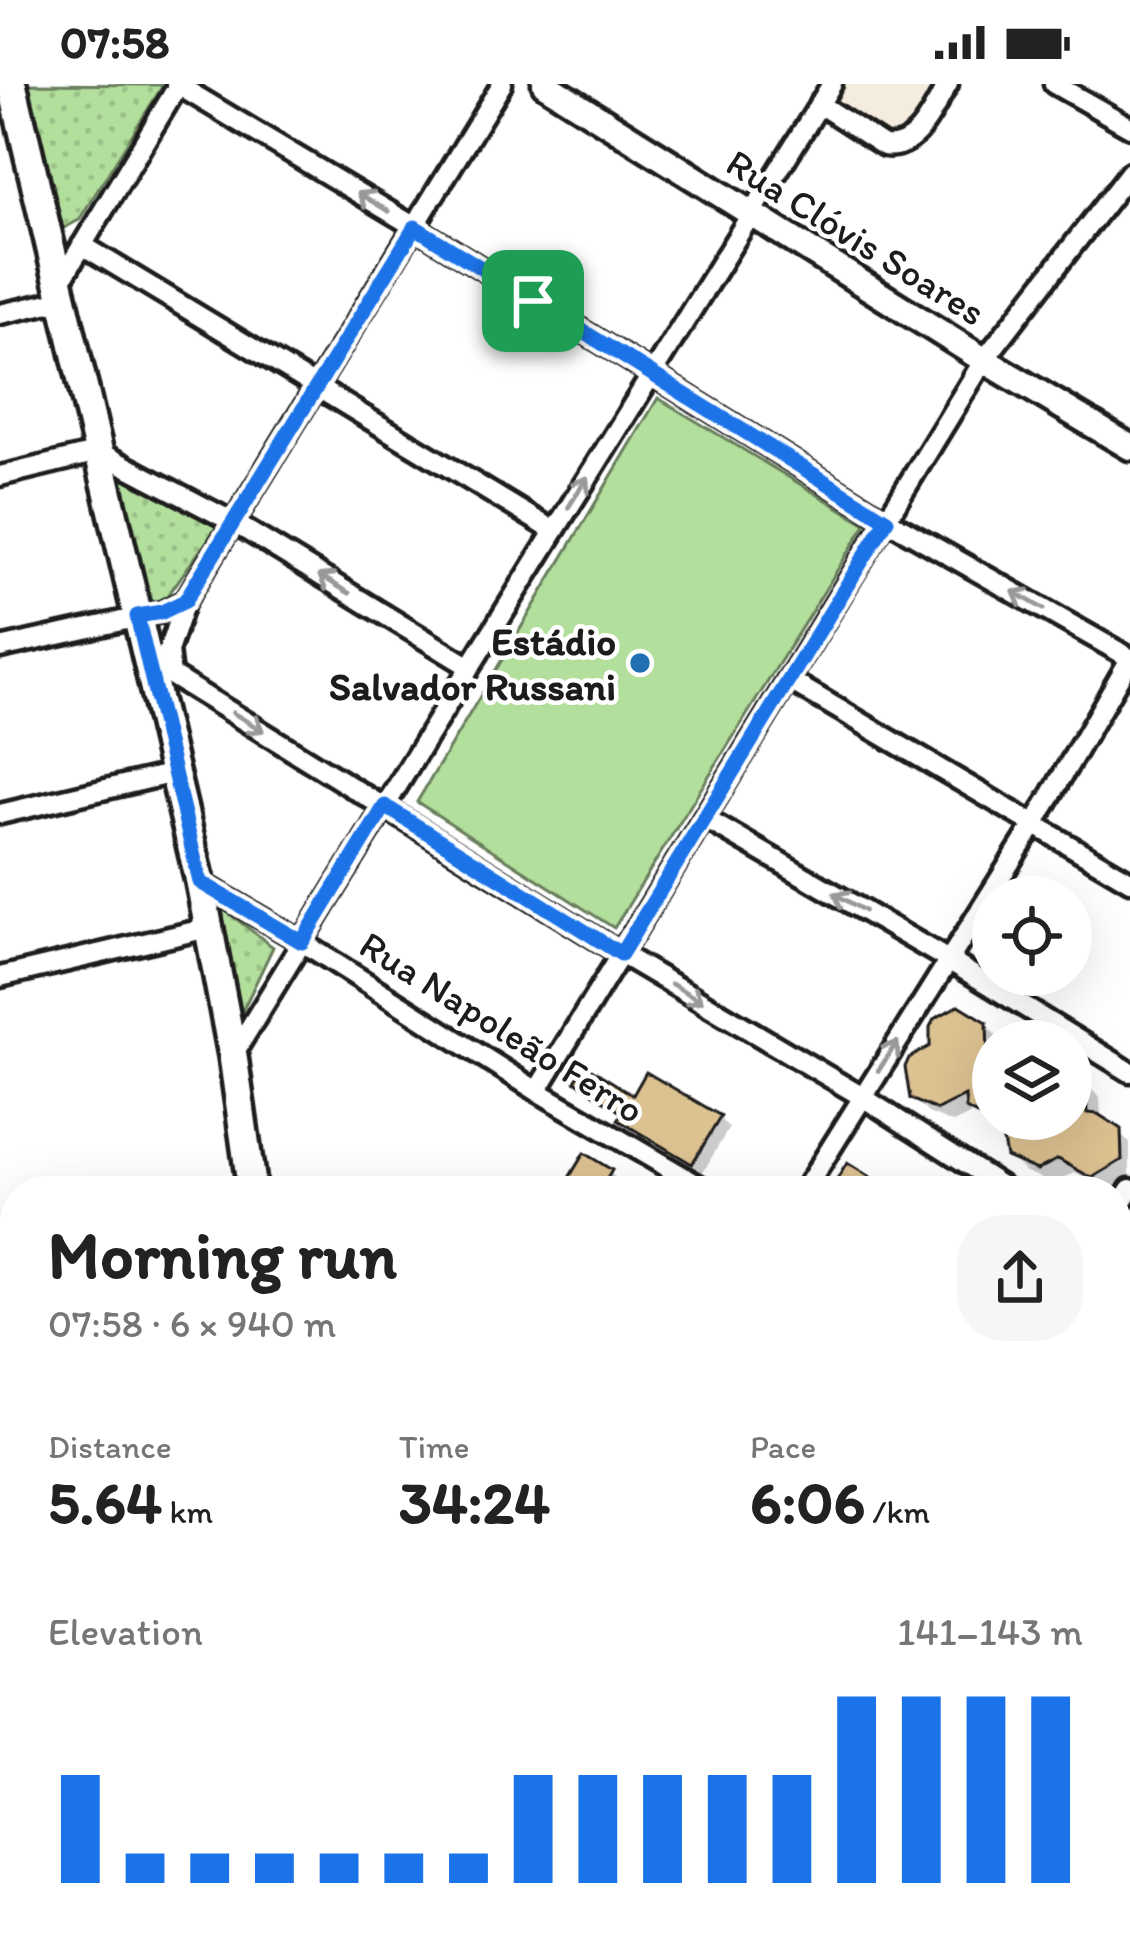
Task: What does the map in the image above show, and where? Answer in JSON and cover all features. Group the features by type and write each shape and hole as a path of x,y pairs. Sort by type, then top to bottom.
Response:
{"main road":[{"path":"12,84 137,616 160,668 174,773 200,882 250,1176"}],"street":[{"path":"0,314 61,292 82,244 178,84 887,520 1130,658 1035,823 813,1176"},
{"path":"502,84 185,601 160,668 987,1176"},
{"name":"Rua Clóvis Soares","path":"545,84 1130,447"},
{"path":"232,1056 832,84"},
{"path":"819,104 884,146 895,147 915,136 948,84"},
{"path":"1054,84 1130,127"},
{"path":"537,1090 984,360 1130,172"},
{"path":"82,244 554,531"},
{"path":"0,476 99,452 233,522 470,667"},
{"path":"0,648 162,612 185,601"},
{"path":"789,680 1130,880"},
{"path":"0,814 174,773"},
{"path":"704,818 1130,1072"},
{"name":"Rua Napoleão Ferro","path":"200,882 683,1176"},
{"path":"0,977 208,928"}],"shaded area":[{"path":"837,84 942,84 911,132 886,140 825,102"}],"green space":[{"path":"23,84 163,85 79,220 60,230"},
{"name":"Estádio Salvador Russani","path":"658,398 866,524 614,928 417,802"},
{"path":"120,476 220,523 160,606 143,603"},
{"path":"214,902 273,947 238,1020"}],"building":[{"path":"959,1005 984,1020 972,1020 972,1112 966,1109 965,1096 937,1110 910,1099 905,1067 909,1058 930,1046 934,1019"},
{"path":"585,1065 633,1095 646,1072 721,1116 692,1164 618,1120 622,1113 575,1081"},
{"path":"1092,1113 1121,1129 1122,1160 1095,1176 1058,1159 1037,1170 1006,1157 1003,1140 1092,1140"},
{"path":"584,1153 612,1170 609,1176 570,1176"},
{"path":"847,1163 868,1176 839,1176"}],"place":[{"name":"Estádio Salvador Russani","path":"640,663"}],"route":[{"path":"415,227 533,301 887,520 621,954 385,806 302,942 200,882 137,616 162,612 185,601 415,227"}]}
